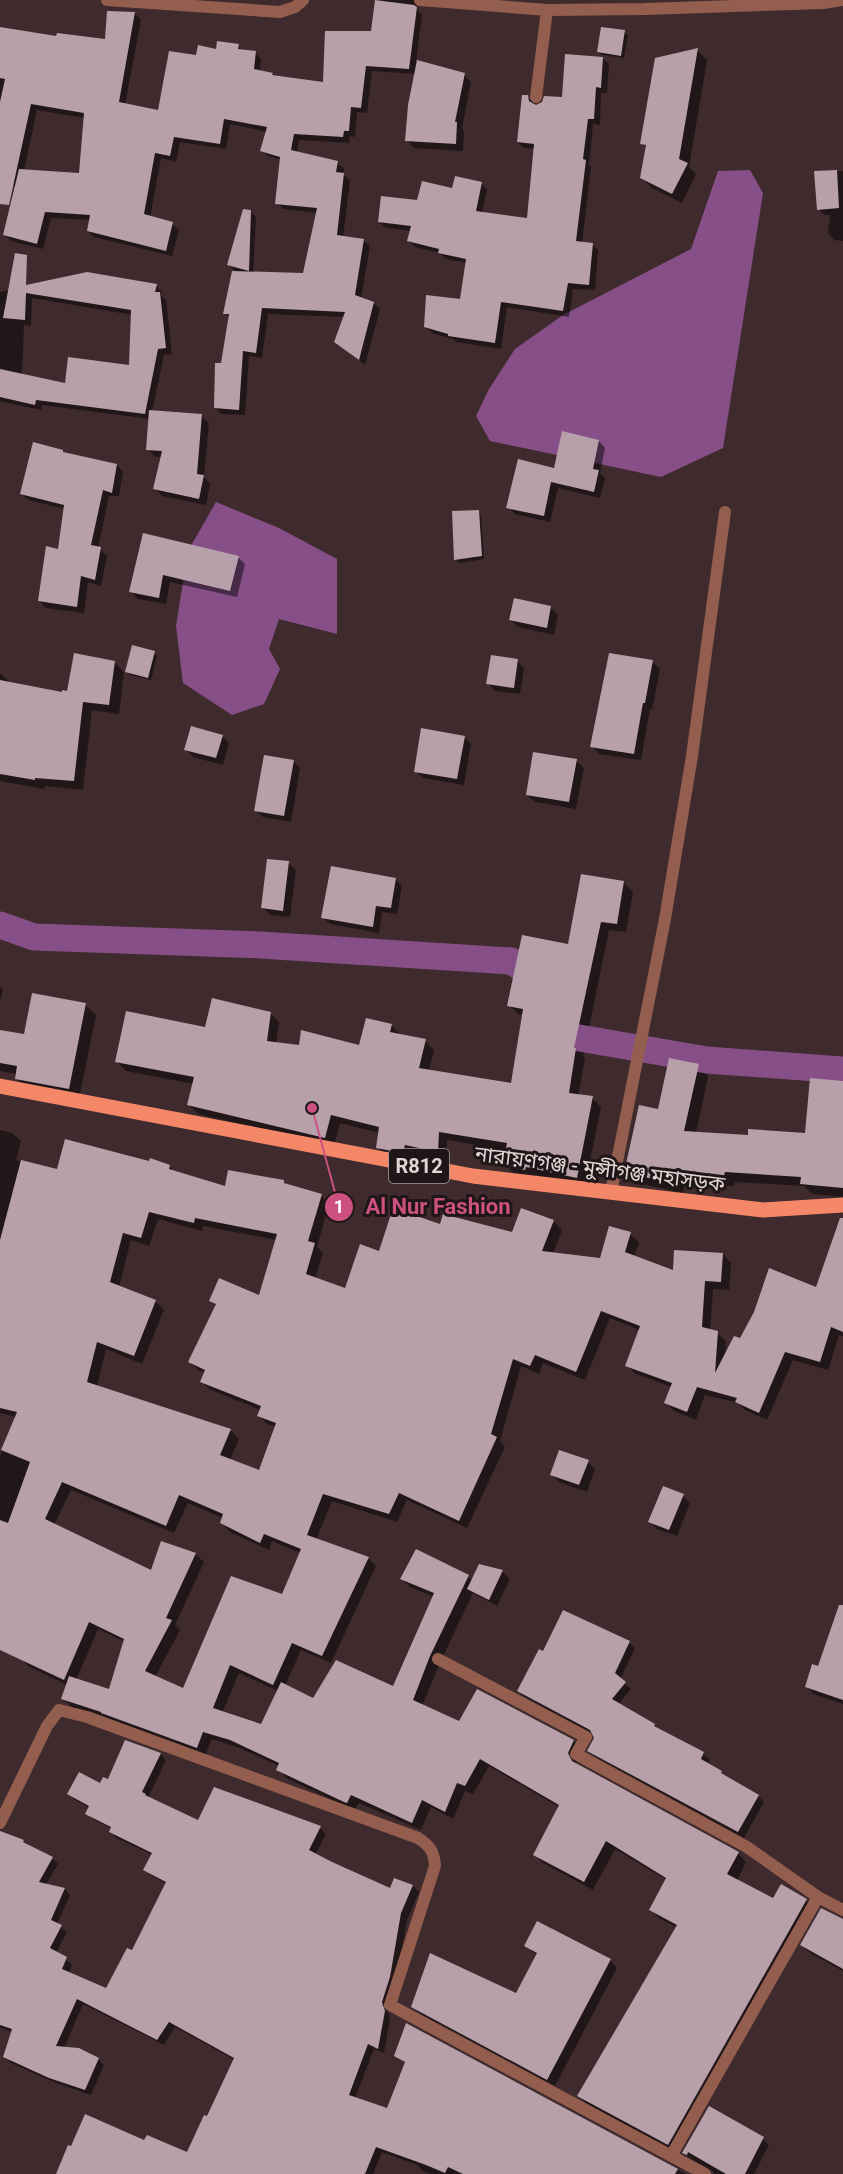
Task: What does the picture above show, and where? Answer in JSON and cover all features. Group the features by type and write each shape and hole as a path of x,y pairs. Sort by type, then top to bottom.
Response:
{"main road":[{"name":"নারায়ণগঞ্জ - মুন্সীগঞ্জ মহাসড়ক","path":"0,1086 473,1176 763,1210 843,1205"}],"street":[{"path":"107,0 280,12 295,7 303,0"},
{"path":"420,0 547,9 646,4 823,3 843,0"},
{"path":"536,97 547,9"},
{"path":"610,1192 648,1005 692,756 725,512"},
{"path":"438,1659 586,1737 576,1754 747,1847 818,1897 843,1910"},
{"path":"0,1823 47,1726 59,1710 87,1716 418,1838 430,1846 435,1866 390,2005 705,2174"},
{"path":"671,2156 818,1897"}],"shaded area":[{"path":"750,170 763,193 723,448 661,477 490,441 476,416 489,389 515,349 563,315 691,249 718,171"},
{"path":"216,502 279,528 337,559 337,634 279,619 269,649 280,669 264,704 232,715 183,683 176,626 188,551"}],"building":[{"path":"375,0 417,7 409,69 366,66 361,108 351,107 349,131 344,131 343,137 294,134 291,150 338,161 336,172 344,173 337,235 364,239 355,295 374,302 359,360 334,342 345,312 262,308 256,353 243,351 239,410 214,408 215,363 221,363 229,314 223,314 232,271 303,273 317,208 275,204 280,157 260,151 267,127 224,119 220,144 174,137 170,156 155,153 144,214 173,222 166,251 87,231 90,215 45,212 37,244 3,235 19,169 79,173 84,113 31,104 9,205 0,204 0,102 5,79 0,78 0,27 56,36 57,33 105,39 107,11 135,12 119,102 158,110 169,51 196,55 198,45 216,49 217,41 239,44 238,49 256,51 254,69 273,73 272,75 323,82 325,31 371,31"},
{"path":"601,27 625,30 621,56 597,52"},
{"path":"698,48 679,159 688,163 672,194 640,178 646,145 640,144 655,58"},
{"path":"565,54 603,57 601,88 596,87 594,119 588,119 583,159 586,160 576,241 593,243 589,285 568,283 563,311 501,302 495,343 448,336 448,334 424,327 426,295 460,299 466,259 438,253 439,249 407,241 411,226 378,222 381,196 417,200 422,181 452,188 455,176 482,182 476,211 527,218 534,144 517,142 522,95 528,95 529,101 536,105 542,102 544,96 562,97"},
{"path":"417,60 465,73 455,122 457,122 456,144 405,141 408,105"},
{"path":"837,170 839,208 817,210 814,171"},
{"path":"243,209 251,210 249,271 227,265"},
{"path":"15,253 27,255 26,285 87,272 157,284 155,292 160,292 166,348 158,349 145,414 36,400 35,405 0,397 0,369 65,383 68,357 129,365 131,310 26,293 25,320 3,318"},
{"path":"149,410 202,414 197,474 204,475 199,499 153,489 162,451 146,450"},
{"path":"562,431 599,440 593,469 599,470 594,492 551,482 544,516 506,508 518,459 554,468"},
{"path":"33,442 63,450 63,452 117,464 112,493 103,490 91,545 101,547 95,580 81,576 77,607 38,601 46,546 58,549 64,505 20,494"},
{"path":"479,510 482,556 454,560 452,511"},
{"path":"143,533 239,556 230,591 163,575 159,598 129,592"},
{"path":"514,598 551,606 547,628 509,620"},
{"path":"132,645 155,651 148,678 125,672"},
{"path":"74,653 115,661 109,705 83,702 74,781 35,778 35,780 0,774 0,680 67,691"},
{"path":"609,653 653,660 634,754 590,747"},
{"path":"491,655 518,659 514,688 486,684"},
{"path":"191,726 223,735 216,758 184,750"},
{"path":"421,728 465,736 457,779 414,772"},
{"path":"533,752 577,759 569,802 526,795"},
{"path":"264,755 294,760 284,816 254,811"},
{"path":"267,859 289,861 283,911 261,908"},
{"path":"331,866 396,878 391,908 376,906 373,927 321,918"},
{"path":"581,874 624,881 617,924 601,922 574,1048 576,1048 569,1093 593,1096 577,1178 526,1167 525,1170 503,1165 507,1143 439,1132 438,1152 405,1145 403,1153 376,1148 379,1127 331,1115 325,1138 187,1105 194,1077 115,1062 126,1011 205,1027 212,998 271,1012 267,1041 299,1045 301,1030 359,1045 366,1018 392,1024 390,1032 426,1039 419,1068 511,1083 523,1009 507,1006 522,935 568,944"},
{"path":"32,993 86,1003 69,1089 15,1079 17,1066 0,1063 0,1030 24,1034"},
{"path":"669,1058 699,1064 684,1131 748,1135 748,1129 805,1133 810,1078 843,1081 843,1188 800,1184 801,1177 725,1172 724,1176 675,1172 673,1183 624,1173 639,1105 658,1109"},
{"path":"65,1139 149,1161 150,1158 170,1165 169,1169 225,1186 228,1170 284,1180 284,1183 322,1194 308,1241 315,1243 306,1274 345,1288 360,1244 379,1251 393,1208 440,1224 443,1214 512,1232 521,1208 554,1220 542,1251 600,1258 609,1226 631,1232 625,1252 673,1270 674,1250 723,1253 721,1282 705,1281 702,1327 718,1331 715,1373 734,1336 740,1338 754,1312 769,1268 816,1287 840,1218 843,1218 843,1332 831,1327 820,1362 785,1352 759,1413 735,1402 737,1398 697,1387 687,1412 664,1403 672,1383 625,1366 640,1326 601,1311 576,1372 535,1355 530,1366 513,1359 491,1434 497,1437 459,1521 399,1493 389,1514 323,1494 307,1535 369,1557 322,1656 292,1643 273,1685 230,1665 213,1708 261,1724 281,1682 313,1698 336,1660 393,1686 434,1593 400,1579 416,1549 469,1575 430,1656 413,1700 459,1721 477,1689 574,1740 568,1753 572,1761 739,1852 727,1874 773,1898 781,1884 807,1899 668,2145 577,2096 677,1925 649,1910 666,1878 606,1841 584,1882 533,1855 559,1805 480,1759 465,1786 457,1783 445,1812 422,1800 412,1823 351,1795 347,1803 344,1802 276,1770 279,1763 230,1740 203,1732 197,1748 61,1699 69,1676 109,1689 124,1639 89,1622 64,1680 0,1650 0,1520 8,1523 30,1462 1,1450 17,1412 0,1408 0,1240 21,1160 57,1169","holes":["149,1212 194,1223 195,1218 277,1234 259,1295 219,1278 209,1301 216,1304 188,1362 205,1370 200,1382 261,1406 257,1416 276,1423 259,1470 220,1455 231,1429 87,1382 97,1342 134,1356 156,1300 110,1282 123,1233 141,1238","62,1482 166,1526 179,1495 223,1514 220,1523 260,1543 264,1534 301,1549 282,1594 231,1576 183,1688 145,1671 172,1620 166,1618 196,1553 161,1541 151,1570 45,1519"]},
{"path":"559,1450 589,1460 579,1485 550,1475"},
{"path":"663,1486 684,1494 669,1530 648,1522"},
{"path":"479,1564 503,1570 489,1600 467,1589"},
{"path":"839,1605 843,1605 843,1700 805,1687 812,1664 818,1666"},
{"path":"563,1610 630,1641 615,1673 626,1682 612,1699 655,1724 654,1726 704,1752 701,1759 759,1795 738,1832 587,1751 594,1738 590,1730 517,1691 539,1649 543,1651"},
{"path":"125,1740 161,1753 142,1792 145,1795 198,1820 214,1787 321,1826 309,1850 332,1862 390,1888 394,1878 413,1885 401,1913 390,1977 382,2002 385,2011 378,2049 368,2044 349,2095 387,2108 405,2062 394,2056 406,2023 678,2169 675,2174 463,2174 448,2167 445,2173 376,2147 365,2174 56,2174 68,2145 71,2146 85,2114 144,2140 147,2135 187,2152 234,2058 169,2022 157,2040 77,1999 56,2046 79,2048 99,2058 85,2090 49,2078 3,2057 12,2029 0,2025 0,1831 24,1840 23,1842 53,1857 39,1882 65,1888 51,1920 62,1925 50,1948 67,1957 62,1969 106,1988 127,1948 132,1950 166,1882 143,1870 152,1853 109,1832 111,1827 85,1814 89,1806 67,1794 79,1772 100,1783 103,1777 108,1779"},
{"path":"821,1908 843,1919 843,1969 800,1945"},
{"path":"537,1921 611,1959 547,2080 411,2007 430,1953 516,1993 537,1953 524,1946"},
{"path":"709,2106 764,2137 745,2174 726,2174 688,2152 687,2155 682,2153"}],"waterway":[{"path":"0,925 34,937 260,945 511,961 555,988 562,1035 707,1060 843,1070"}],"place":[{"name":"Al Nur Fashion","path":"312,1108"}]}
